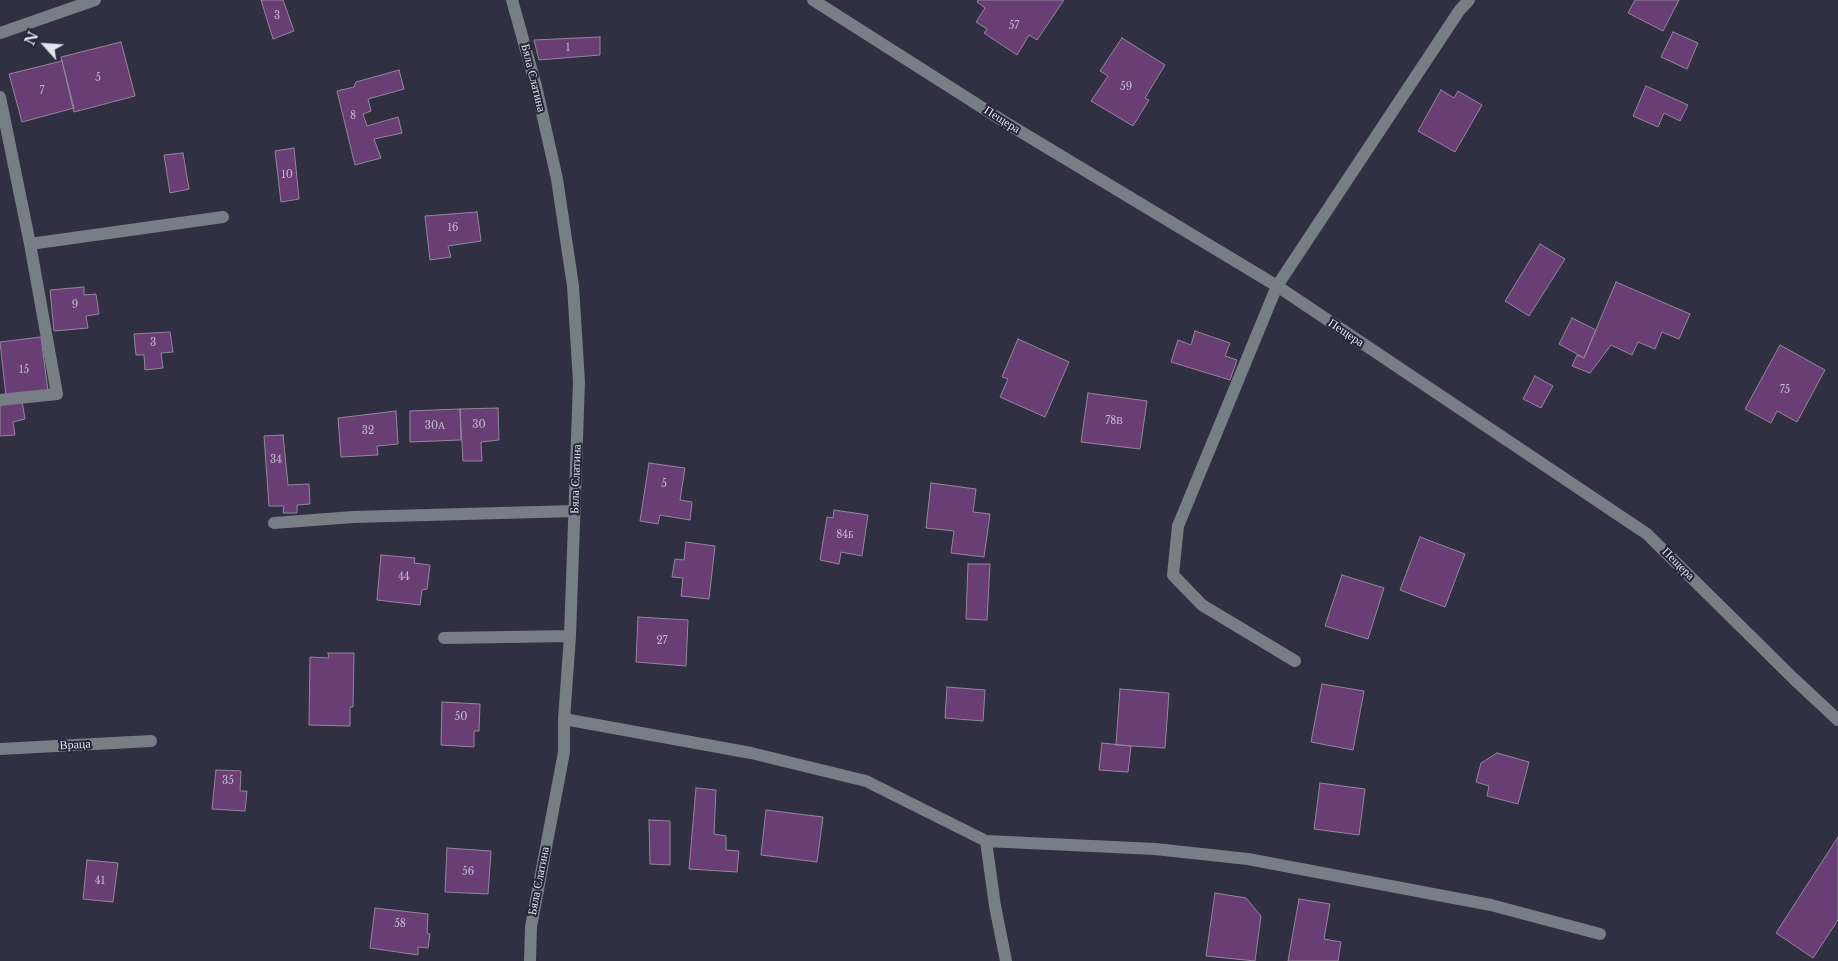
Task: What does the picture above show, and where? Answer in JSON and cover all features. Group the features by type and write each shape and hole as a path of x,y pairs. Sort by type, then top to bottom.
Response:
{"street":[{"path":"0,33 95,0"},
{"name":"Бяла Слатина","path":"512,0 536,86 557,179 573,286 579,382 564,752 531,927 530,961"},
{"name":"Пещера","path":"813,0 1008,124 1277,286 1647,534 1838,720"},
{"path":"1295,661 1202,604 1173,575 1178,526 1277,286 1459,11 1469,0"},
{"path":"0,97 30,244 57,394 0,400"},
{"path":"30,244 223,217"},
{"path":"274,523 353,517 575,511"},
{"path":"444,638 570,636"},
{"path":"564,718 751,753 866,781 986,841 1155,848 1248,859 1491,905 1600,934"},
{"name":"Враца","path":"0,749 151,741"},
{"path":"986,841 995,906 1006,961"}],"building":[{"path":"261,0 283,0 294,31 273,39"},
{"path":"978,0 1064,0 1037,40 1029,35 1017,55 984,33 987,29 976,22 985,8 977,2"},
{"path":"1635,0 1679,0 1663,31 1628,13"},
{"path":"1673,32 1698,43 1687,69 1661,57"},
{"path":"600,37 600,55 539,60 534,40"},
{"path":"1122,38 1165,65 1145,98 1149,100 1133,126 1091,101 1108,76 1100,71"},
{"path":"121,42 135,96 74,112 61,57"},
{"path":"62,61 74,108 22,122 9,74"},
{"path":"399,70 404,89 368,99 371,111 363,114 367,126 398,117 402,133 374,139 381,158 355,165 337,91 354,87 356,82"},
{"path":"1646,86 1688,105 1680,121 1664,113 1658,127 1633,116"},
{"path":"1441,90 1454,98 1458,91 1482,105 1455,152 1418,131"},
{"path":"294,148 299,199 281,202 275,151"},
{"path":"183,153 189,189 170,193 164,155"},
{"path":"477,212 481,241 448,246 451,257 430,260 425,216"},
{"path":"1540,244 1565,259 1529,316 1505,301"},
{"path":"1616,282 1690,314 1679,339 1662,332 1655,349 1638,342 1632,355 1611,345 1590,373 1572,366 1577,355 1584,358"},
{"path":"84,287 84,295 96,294 99,314 86,316 88,328 54,331 50,290"},
{"path":"1572,318 1596,330 1584,358 1559,344"},
{"path":"1195,331 1230,343 1225,356 1237,360 1230,380 1171,362 1178,340 1191,345"},
{"path":"170,332 173,352 161,353 163,368 145,370 144,355 136,355 134,334"},
{"path":"41,337 48,391 6,396 0,342"},
{"path":"1018,339 1069,362 1045,417 1000,397 1008,379 1002,377"},
{"path":"1780,345 1825,370 1797,422 1777,411 1771,423 1745,409"},
{"path":"1535,376 1553,386 1541,408 1523,399"},
{"path":"1088,393 1147,401 1140,449 1081,442"},
{"path":"22,401 25,419 13,422 15,435 0,436 0,404"},
{"path":"498,408 499,440 481,442 482,461 463,461 460,409"},
{"path":"460,409 461,440 410,442 410,411"},
{"path":"396,411 398,444 377,446 378,455 341,457 338,418"},
{"path":"283,435 288,485 309,484 310,504 297,505 297,513 283,513 284,506 269,506 264,436"},
{"path":"649,463 685,468 680,500 692,502 690,520 660,515 658,524 640,521"},
{"path":"931,483 976,489 973,512 990,514 984,557 951,553 954,531 926,528"},
{"path":"834,510 868,515 862,556 841,552 839,564 820,560 827,517 833,518"},
{"path":"1420,537 1465,554 1445,607 1400,590"},
{"path":"686,542 715,546 709,599 681,596 683,578 672,577 675,559 684,560"},
{"path":"381,555 415,558 414,563 430,565 427,589 422,590 420,605 377,600"},
{"path":"968,564 990,564 987,620 966,619"},
{"path":"1342,575 1384,588 1368,639 1325,626"},
{"path":"638,617 688,620 686,666 636,662"},
{"path":"328,653 354,653 353,707 350,707 350,726 309,725 310,657 329,658"},
{"path":"1322,684 1364,691 1353,750 1311,742"},
{"path":"947,687 985,690 983,721 945,718"},
{"path":"1120,689 1169,693 1165,748 1116,745"},
{"path":"442,702 480,704 479,731 474,731 474,747 441,745"},
{"path":"1102,743 1131,746 1128,772 1099,770"},
{"path":"1497,753 1529,762 1518,804 1487,796 1489,786 1476,782 1481,763"},
{"path":"216,770 241,771 240,791 247,791 245,811 212,809"},
{"path":"1320,783 1365,789 1359,835 1314,829"},
{"path":"696,788 716,790 714,834 726,836 726,850 739,851 737,872 689,869"},
{"path":"766,810 823,817 817,862 761,855"},
{"path":"649,820 670,821 670,865 650,864"},
{"path":"1838,837 1838,920 1813,958 1776,933"},
{"path":"447,848 491,851 488,894 445,892"},
{"path":"87,860 118,863 113,902 83,899"},
{"path":"1215,893 1246,898 1261,916 1255,961 1206,956"},
{"path":"1299,899 1330,904 1324,939 1341,942 1338,961 1288,961"},
{"path":"375,908 428,914 427,933 430,934 428,948 418,947 418,955 370,948"}]}
